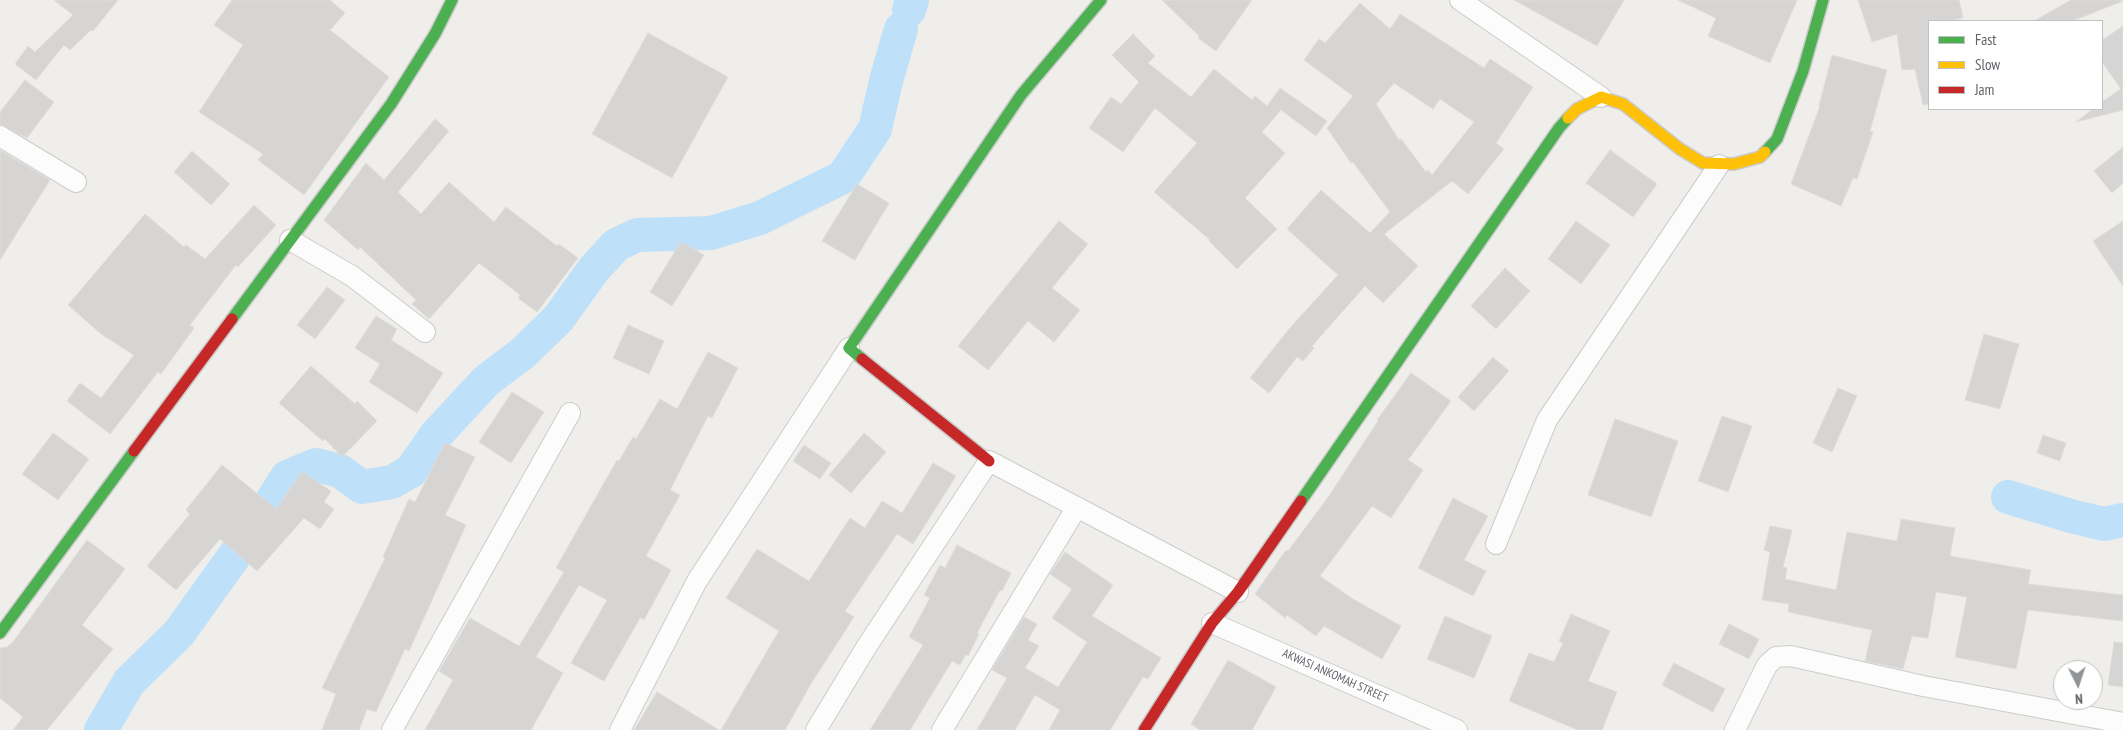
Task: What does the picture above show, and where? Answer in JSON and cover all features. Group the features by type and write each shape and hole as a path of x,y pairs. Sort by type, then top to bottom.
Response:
{"street":[{"path":"0,634 65,543 391,104 435,34 452,0"},
{"path":"620,730 698,580 849,348 1021,95 1101,0"},
{"path":"1460,0 1601,97 1623,104 1680,149 1703,164 1718,165 1734,164 1760,157 1777,139 1802,72 1822,0"},
{"path":"1144,730 1212,623 1238,592 1559,128 1578,109 1601,97"},
{"path":"0,136 76,182"},
{"path":"1496,544 1547,420 1718,165"},
{"path":"290,240 352,276 426,332"},
{"path":"849,348 989,461 1238,592"},
{"path":"392,730 570,413"},
{"path":"816,730 867,646 989,461"},
{"path":"942,730 1077,507"},
{"name":"AKWASI ANKOMAH STREET","path":"1212,623 1457,730"},
{"path":"1735,730 1767,665 1776,657 1791,656 1923,686 2123,723"}],"building":[{"path":"54,0 118,0 93,31 91,30 70,50 64,45 36,80 15,64 28,46 35,52 73,15"},
{"path":"232,0 330,0 345,13 330,30 389,77 304,195 258,160 263,154 199,112 243,45 214,25"},
{"path":"1162,0 1252,0 1216,51 1198,38 1199,36"},
{"path":"1514,0 1624,0 1597,46"},
{"path":"1678,0 1797,0 1770,63 1708,36 1716,18"},
{"path":"1858,0 1959,0 1963,18 1928,20 1928,104 1923,105 1915,69 1902,70 1897,34 1872,42"},
{"path":"2071,0 2123,0 2075,20 2036,20"},
{"path":"1360,3 1390,29 1400,14 1484,68 1490,59 1533,87 1496,143 1504,149 1468,194 1452,181 1384,234 1418,266 1383,303 1365,286 1312,346 1314,348 1303,361 1297,357 1269,393 1250,378 1289,329 1338,275 1287,229 1321,190 1370,233 1390,212 1353,162 1351,163 1327,128 1353,96 1304,60 1319,39 1325,43","holes":["1394,83 1433,109 1440,99 1474,122 1432,175 1428,170 1426,172 1401,139 1399,140 1376,104"]},
{"path":"2123,26 2123,110 2076,122 2092,110 2103,110 2103,101 2121,89 2103,63 2103,39"},
{"path":"648,33 728,77 672,178 592,134"},
{"path":"1133,34 1155,56 1148,63 1191,97 1214,69 1252,100 1255,96 1267,106 1280,88 1327,121 1316,136 1281,110 1262,132 1285,153 1245,198 1277,229 1237,269 1210,240 1154,192 1197,143 1155,108 1123,152 1089,128 1111,97 1121,104 1139,82 1112,55"},
{"path":"1832,55 1887,70 1870,131 1873,132 1857,179 1853,178 1841,206 1791,184 1820,106"},
{"path":"25,80 54,102 27,138 0,124 0,112"},
{"path":"435,119 449,131 398,192 421,214 449,182 494,222 506,207 557,246 559,244 578,258 537,312 518,298 520,295 479,263 429,319 412,304 416,300 360,247 358,250 324,220 366,163 384,180"},
{"path":"2123,147 2123,183 2112,193 2094,171"},
{"path":"0,150 50,180 0,260"},
{"path":"1610,150 1657,184 1633,217 1586,183"},
{"path":"192,151 230,184 211,205 174,172"},
{"path":"857,184 889,203 855,260 822,241"},
{"path":"254,205 276,225 238,267 236,265 190,325 194,328 161,374 158,372 110,434 67,401 80,383 101,398 134,355 101,334 68,305 145,214 184,247 186,245 205,259"},
{"path":"1059,221 1088,244 1052,288 1080,310 1054,342 1028,321 988,370 958,346"},
{"path":"1576,221 1610,245 1581,284 1548,259"},
{"path":"2123,221 2123,286 2093,241"},
{"path":"681,242 704,255 672,306 650,292"},
{"path":"1505,268 1530,291 1496,329 1471,306"},
{"path":"327,287 345,300 315,339 297,325"},
{"path":"376,316 397,329 391,340 443,373 417,413 369,382 380,364 355,348"},
{"path":"628,325 664,341 649,374 613,358"},
{"path":"1984,334 2019,344 2000,409 1965,400"},
{"path":"708,352 738,368 712,418 708,416 670,490 680,495 646,556 671,570 644,620 640,618 604,681 571,663 607,600 579,585 536,657 563,673 531,730 425,730 453,680 439,671 470,618 519,646 564,572 556,568 617,460 619,461 633,437 636,439 660,399 677,409"},
{"path":"1493,357 1509,371 1474,411 1458,397"},
{"path":"311,366 355,404 357,401 377,421 342,457 325,439 323,441 279,403"},
{"path":"1411,373 1451,401 1408,460 1423,470 1391,518 1372,506 1320,576 1353,599 1401,626 1382,659 1324,626 1316,636 1287,615 1285,618 1255,594 1286,550 1288,551 1329,496 1377,420"},
{"path":"1838,388 1857,396 1832,452 1813,443"},
{"path":"512,392 544,412 511,463 479,442"},
{"path":"1722,416 1752,426 1728,492 1698,481"},
{"path":"1615,419 1678,441 1651,517 1588,495"},
{"path":"53,433 89,459 58,500 22,474"},
{"path":"864,433 886,452 851,493 829,475"},
{"path":"2043,435 2066,443 2060,461 2037,453"},
{"path":"445,443 475,457 445,515 466,525 409,651 405,649 376,712 367,709 359,730 322,730 336,694 322,688 385,558 383,557 409,499 415,502"},
{"path":"804,445 831,463 820,479 793,461"},
{"path":"933,463 956,476 913,544 897,534 845,611 854,617 812,682 785,730 721,730 779,631 726,598 757,549 809,581 850,518 865,528 882,501 902,513"},
{"path":"222,465 276,509 302,472 331,491 324,502 334,509 320,529 304,518 257,571 220,539 176,590 147,566 190,514 186,510"},
{"path":"1453,498 1488,516 1464,560 1486,571 1473,596 1418,568"},
{"path":"1901,519 1955,528 1950,556 2031,570 2028,584 2123,595 2123,621 2028,610 2016,669 1955,657 1967,597 1936,592 1928,638 1912,636 1903,669 1865,661 1872,630 1788,612 1789,604 1762,600 1770,552 1764,550 1770,526 1792,530 1783,567 1787,568 1785,579 1836,590 1847,532 1897,541"},
{"path":"87,540 125,569 82,625 113,649 47,730 13,730 23,717 0,698 0,648 7,647 13,642"},
{"path":"957,545 1011,573 977,633 979,634 968,656 966,654 960,665 952,661 910,730 870,730 923,645 909,637 930,598 924,595 940,565 945,568"},
{"path":"1065,552 1113,585 1092,616 1161,658 1148,679 1143,677 1110,730 1049,730 1060,710 1035,695 1015,730 977,730 1007,678 992,670 1024,617 1037,624 1028,640 1039,646 1025,668 1058,687 1087,642 1052,618 1072,589 1050,574"},
{"path":"1571,614 1610,631 1588,681 1617,692 1602,730 1578,730 1509,701 1529,653 1554,662 1563,643 1559,641"},
{"path":"1445,616 1492,636 1474,678 1427,659"},
{"path":"1729,624 1759,639 1749,659 1719,644"},
{"path":"2114,642 2123,643 2123,687 2108,685"},
{"path":"1228,660 1276,687 1252,730 1200,730 1191,724"},
{"path":"1674,663 1725,689 1713,712 1662,685"},
{"path":"657,692 719,730 634,730"}],"waterway":[{"path":"909,10 912,0"},
{"path":"101,730 129,682 179,633 258,523 287,477 316,465 340,471 362,487 392,482 411,471 436,435 486,381 523,353 558,319 594,269 616,245 637,235 711,233 760,218 843,177 875,129 901,29"},
{"path":"2008,497 2104,524 2123,520"}],"traffic: fast":[{"path":"232,319 391,104 435,34 452,0"},
{"path":"862,359 849,348 1021,95 1101,0"},
{"path":"1765,152 1777,139 1803,71 1823,0"},
{"path":"1301,501 1559,128 1568,118"},
{"path":"0,633 134,451"}],"traffic: slow":[{"path":"1568,118 1577,109 1601,97 1623,104 1680,149 1703,163 1734,164 1760,157 1765,152"}],"traffic: jam":[{"path":"134,451 232,319"},
{"path":"862,359 989,461"},
{"path":"1144,730 1212,623 1238,592 1301,501"}]}
